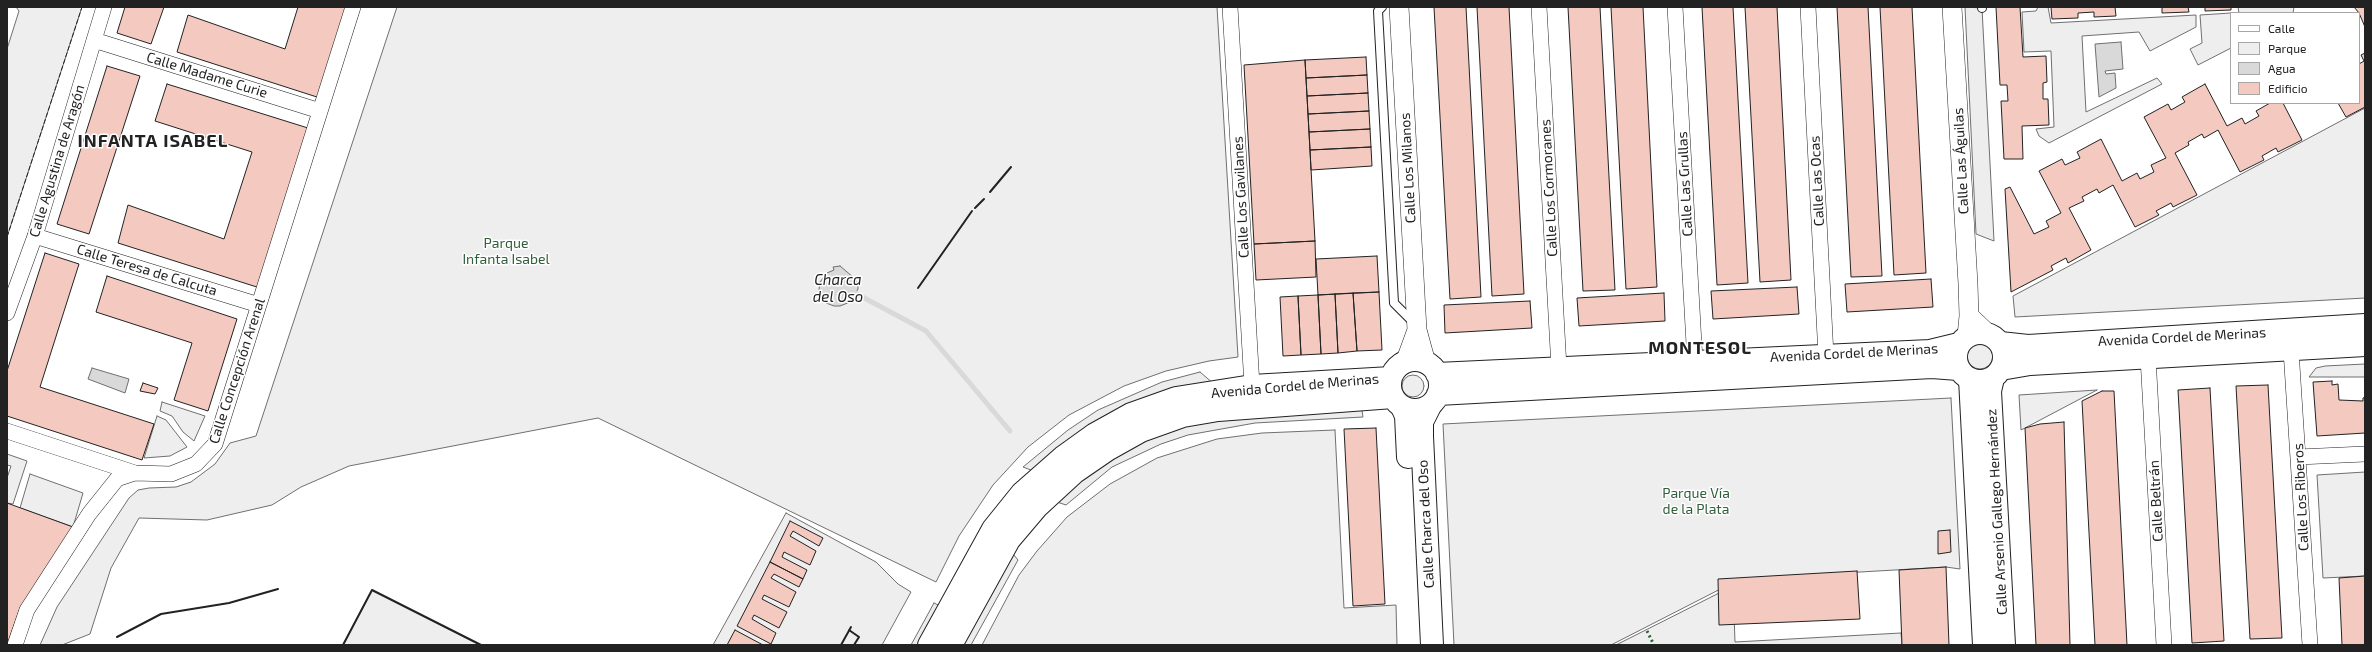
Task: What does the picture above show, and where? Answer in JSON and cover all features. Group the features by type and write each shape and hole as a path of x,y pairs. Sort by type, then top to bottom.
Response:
{"main road":[{"name":"Avenida Cordel de Merinas","path":"951,645 1009,540 1032,512 1075,472 1127,438 1141,431 1183,416 1218,410 1559,368 1934,350 1977,335 2028,346 2365,325"},
{"path":"1977,335 2004,356 1997,374 1980,382 1964,374 1955,357 1977,335"},
{"name":"Avenida Cordel de Merinas","path":"1997,374 2030,364 2365,345"},
{"name":"Avenida Cordel de Merinas","path":"929,645 994,529 1022,494 1062,457 1095,434 1131,414 1176,398 1252,386 1415,385 1932,367 1964,374"},
{"name":"Calle Arsenio Gallego Hernández","path":"1964,374 1984,645"},
{"name":"Calle Arsenio Gallego Hernández","path":"1997,374 1990,391 2004,645"},
{"name":"Calle Charca del Oso","path":"1415,385 1406,416 1420,645"},
{"name":"Calle Charca del Oso","path":"1415,385 1422,422 1432,645"}],"street":[{"name":"Calle Agustina de Aragón","path":"7,313 35,236 104,7"},
{"name":"Calle Concepción Arenal","path":"15,645 27,610 89,514 117,479 135,473 171,474 196,464 215,444 353,7"},
{"name":"Calle Los Gavilanes","path":"1230,7 1252,386"},
{"name":"Calle Los Milanos","path":"1399,7 1417,327 1415,385"},
{"name":"Calle Los Cormoranes","path":"1539,7 1559,368"},
{"name":"Calle Las Grullas","path":"1675,7 1695,362"},
{"name":"Calle Las Ocas","path":"1808,7 1826,356"},
{"name":"Calle Las Águilas","path":"1952,7 1977,335"},
{"name":"Calle Madame Curie","path":"94,40 320,111"},
{"name":"Calle Teresa de Calcuta","path":"35,236 259,305"},
{"path":"7,282 21,271"},
{"name":"Calle Los Riberos","path":"2292,350 2310,645"},
{"name":"Calle Beltrán","path":"2148,357 2164,645"},
{"path":"7,431 135,473"},
{"path":"2298,457 2365,454"}],"lane":[{"path":"1382,7 1378,11 1394,303 1417,327"}],"green space":[{"path":"16,7 82,7 7,237 7,49 19,11"},
{"name":"Parque Infanta Isabel","path":"397,7 1217,7 1238,357 1209,361 1166,371 1124,386 1069,415 1028,447 993,485 959,536 936,582 598,418 349,466 301,487 272,505 207,520 139,518 111,568 90,634 62,645 40,645 57,607 129,498 138,490 176,487 191,482 215,464 230,443 256,436"},
{"path":"2038,7 2048,7 2051,23 2196,15 2196,27 2150,51 2139,32 2082,36 2086,112 2157,78 2162,84 2049,143 2039,136 2036,129 2054,127 2051,51 2024,52 2022,12 2036,11"},
{"path":"2238,7 2294,7 2293,12 2239,12"},
{"path":"2230,13 2230,49 2198,65 2190,49 2202,43 2200,15"},
{"path":"2365,108 2365,298 2015,317 2013,296"},
{"path":"1980,343 1990,346 1993,356 1990,366 1980,369 1970,366 1967,356 1970,346"},
{"path":"2365,364 2365,377 2309,377 2316,368 2325,366"},
{"path":"1413,375 1421,378 1424,386 1421,394 1413,397 1405,394 1402,386 1405,378"},
{"path":"2097,390 2025,428 2021,430 2019,395"},
{"name":"Parque Vía de la Plata","path":"1951,398 1960,569 1946,567 1740,579 1611,645 1454,645 1443,424"},
{"path":"162,402 205,416 194,441 183,432 172,416 160,411"},
{"path":"157,416 166,420 187,447 170,456 144,458"},
{"path":"1335,430 1344,608 1396,605 1397,645 982,645 1019,575 1037,551 1067,517 1110,484 1157,458 1217,439 1262,433"},
{"path":"7,454 27,461 13,504 7,503 7,478 11,466 7,465"},
{"path":"2365,472 2365,576 2323,578 2317,475"},
{"path":"30,474 83,493 73,527 20,508"},
{"path":"786,513 876,562 898,584 911,592 882,645 713,645"},
{"path":"1733,586 1735,642 1901,633 1902,645 1616,645"},
{"path":"372,590 480,645 343,645"}],"shaded area":[{"path":"1965,7 1982,8 1994,241 1976,234"},
{"path":"1200,372 1214,384 1036,472 1023,467 1068,430 1098,410 1162,382"},
{"path":"1361,404 1363,417 1255,423 1188,435 1161,444 1112,467 1066,505 1051,500 1104,457 1183,423"},
{"path":"1009,549 1018,560 971,645 956,645"},
{"path":"934,603 940,606 919,645 911,645"}],"water":[{"path":"2121,42 2123,69 2105,71 2106,74 2115,73 2116,88 2099,97 2095,44"},
{"name":"Charca del Oso","path":"840,266 858,283 858,289 850,302 840,306 834,306 826,303 819,290 820,282 827,273 834,270 833,267"},
{"path":"92,368 129,379 125,393 88,379"}],"building":[{"path":"125,7 164,7 151,44 117,33"},
{"path":"298,7 348,7 320,98 177,52 188,15 285,49"},
{"path":"1434,7 1466,7 1481,297 1450,299"},
{"path":"1477,7 1509,7 1524,294 1492,296"},
{"path":"1568,7 1600,7 1615,290 1583,291"},
{"path":"1611,7 1643,7 1657,287 1626,289"},
{"path":"1702,7 1733,7 1748,283 1717,285"},
{"path":"1745,7 1777,7 1791,280 1760,282"},
{"path":"1837,7 1868,7 1882,276 1851,277"},
{"path":"1880,7 1912,7 1926,273 1894,275"},
{"path":"1996,7 2020,7 2023,57 2046,56 2047,82 2043,83 2043,99 2048,99 2049,125 2022,126 2023,159 2004,159 2001,101 2008,101 2007,85 2000,85"},
{"path":"2051,7 2115,7 2116,16 2094,17 2094,12 2078,13 2078,18 2052,19"},
{"path":"2162,7 2188,7 2189,12 2162,13"},
{"path":"2205,7 2231,7 2231,10 2205,11"},
{"path":"2354,7 2365,7 2365,27 2360,12"},
{"path":"2365,53 2365,107 2346,117 2339,104 2360,104 2360,63 2364,61 2361,55"},
{"path":"1366,57 1367,75 1306,78 1305,60"},
{"path":"1305,60 1315,241 1254,244 1244,65"},
{"path":"107,66 140,76 89,234 57,224"},
{"path":"1367,75 1368,93 1307,96 1306,78"},
{"path":"167,84 308,128 260,288 118,243 128,205 224,239 252,152 155,121"},
{"path":"2205,84 2227,126 2242,118 2245,124 2259,116 2256,111 2268,104 2284,104 2302,140 2278,152 2276,148 2262,156 2264,160 2240,172 2218,130 2204,138 2202,134 2188,142 2189,145 2175,153 2197,195 2173,207 2171,203 2156,211 2159,215 2135,227 2113,185 2099,193 2097,189 2082,197 2084,201 2069,208 2091,250 2068,263 2066,258 2051,266 2053,270 2011,292 2005,189 2010,187 2034,234 2049,227 2046,221 2061,213 2039,171 2062,159 2065,165 2080,158 2077,152 2101,139 2122,181 2137,173 2140,179 2154,172 2151,165 2166,158 2144,117 2168,104 2171,110 2185,102 2182,97"},
{"path":"1368,93 1369,111 1308,114 1307,96"},
{"path":"1369,111 1370,129 1309,132 1308,114"},
{"path":"1370,129 1371,147 1310,150 1309,132"},
{"path":"1371,147 1372,166 1311,170 1310,150"},
{"path":"1315,241 1316,277 1256,280 1254,244"},
{"path":"45,253 79,264 40,387 154,424 142,460 7,416 7,371"},
{"path":"1377,256 1379,292 1318,295 1316,259"},
{"path":"107,276 237,319 208,411 174,400 192,343 96,312"},
{"path":"1931,279 1933,307 1847,312 1845,284"},
{"path":"1797,287 1799,314 1713,319 1711,291"},
{"path":"1379,292 1382,350 1357,351 1353,293"},
{"path":"1353,293 1357,351 1338,353 1335,294"},
{"path":"1664,293 1665,321 1579,326 1577,298"},
{"path":"1335,294 1338,353 1321,354 1318,295"},
{"path":"1318,295 1321,354 1301,355 1298,296"},
{"path":"1298,296 1301,355 1283,356 1280,297"},
{"path":"1530,301 1532,328 1445,333 1444,305"},
{"path":"2332,381 2332,385 2338,384 2339,400 2363,401 2363,398 2365,397 2365,433 2317,436 2313,382"},
{"path":"143,383 158,388 155,394 140,391"},
{"path":"2268,385 2282,638 2250,639 2236,386"},
{"path":"2210,388 2224,641 2192,643 2178,390"},
{"path":"2102,391 2114,391 2127,645 2095,645 2082,401"},
{"path":"2064,422 2070,645 2036,645 2025,428 2040,424"},
{"path":"1376,428 1385,604 1353,606 1344,429"},
{"path":"7,503 73,527 20,608 7,645"},
{"path":"790,521 823,538 819,546 793,531 790,536 816,551 810,565 784,552 782,557 807,570 803,579 770,562"},
{"path":"1950,530 1951,552 1938,554 1938,531"},
{"path":"770,562 803,579 799,587 774,574 771,578 796,592 789,607 764,595 762,599 787,612 779,628 754,615 752,619 776,633 771,644 737,626"},
{"path":"1946,567 1949,645 1902,645 1899,570"},
{"path":"1857,571 1860,619 1719,625 1718,579"},
{"path":"2365,576 2365,645 2342,645 2339,578"},
{"path":"735,630 763,645 727,645"}],"waterway":[{"path":"855,293 926,331 1010,431"}],"hedge":[{"path":"1647,631 1654,645"}],"fence":[{"path":"7,237 82,7"}],"wall":[{"path":"990,192 1011,167"},
{"path":"975,208 984,199"},
{"path":"918,288 972,211"},
{"path":"117,637 161,614 229,603 278,589"},
{"path":"343,645 372,590 481,645"},
{"path":"841,645 851,627"},
{"path":"849,630 859,637 854,645"}],"district":[{"name":"INFANTA ISABEL","path":"153,141"},
{"name":"MONTESOL","path":"1700,348"}]}
